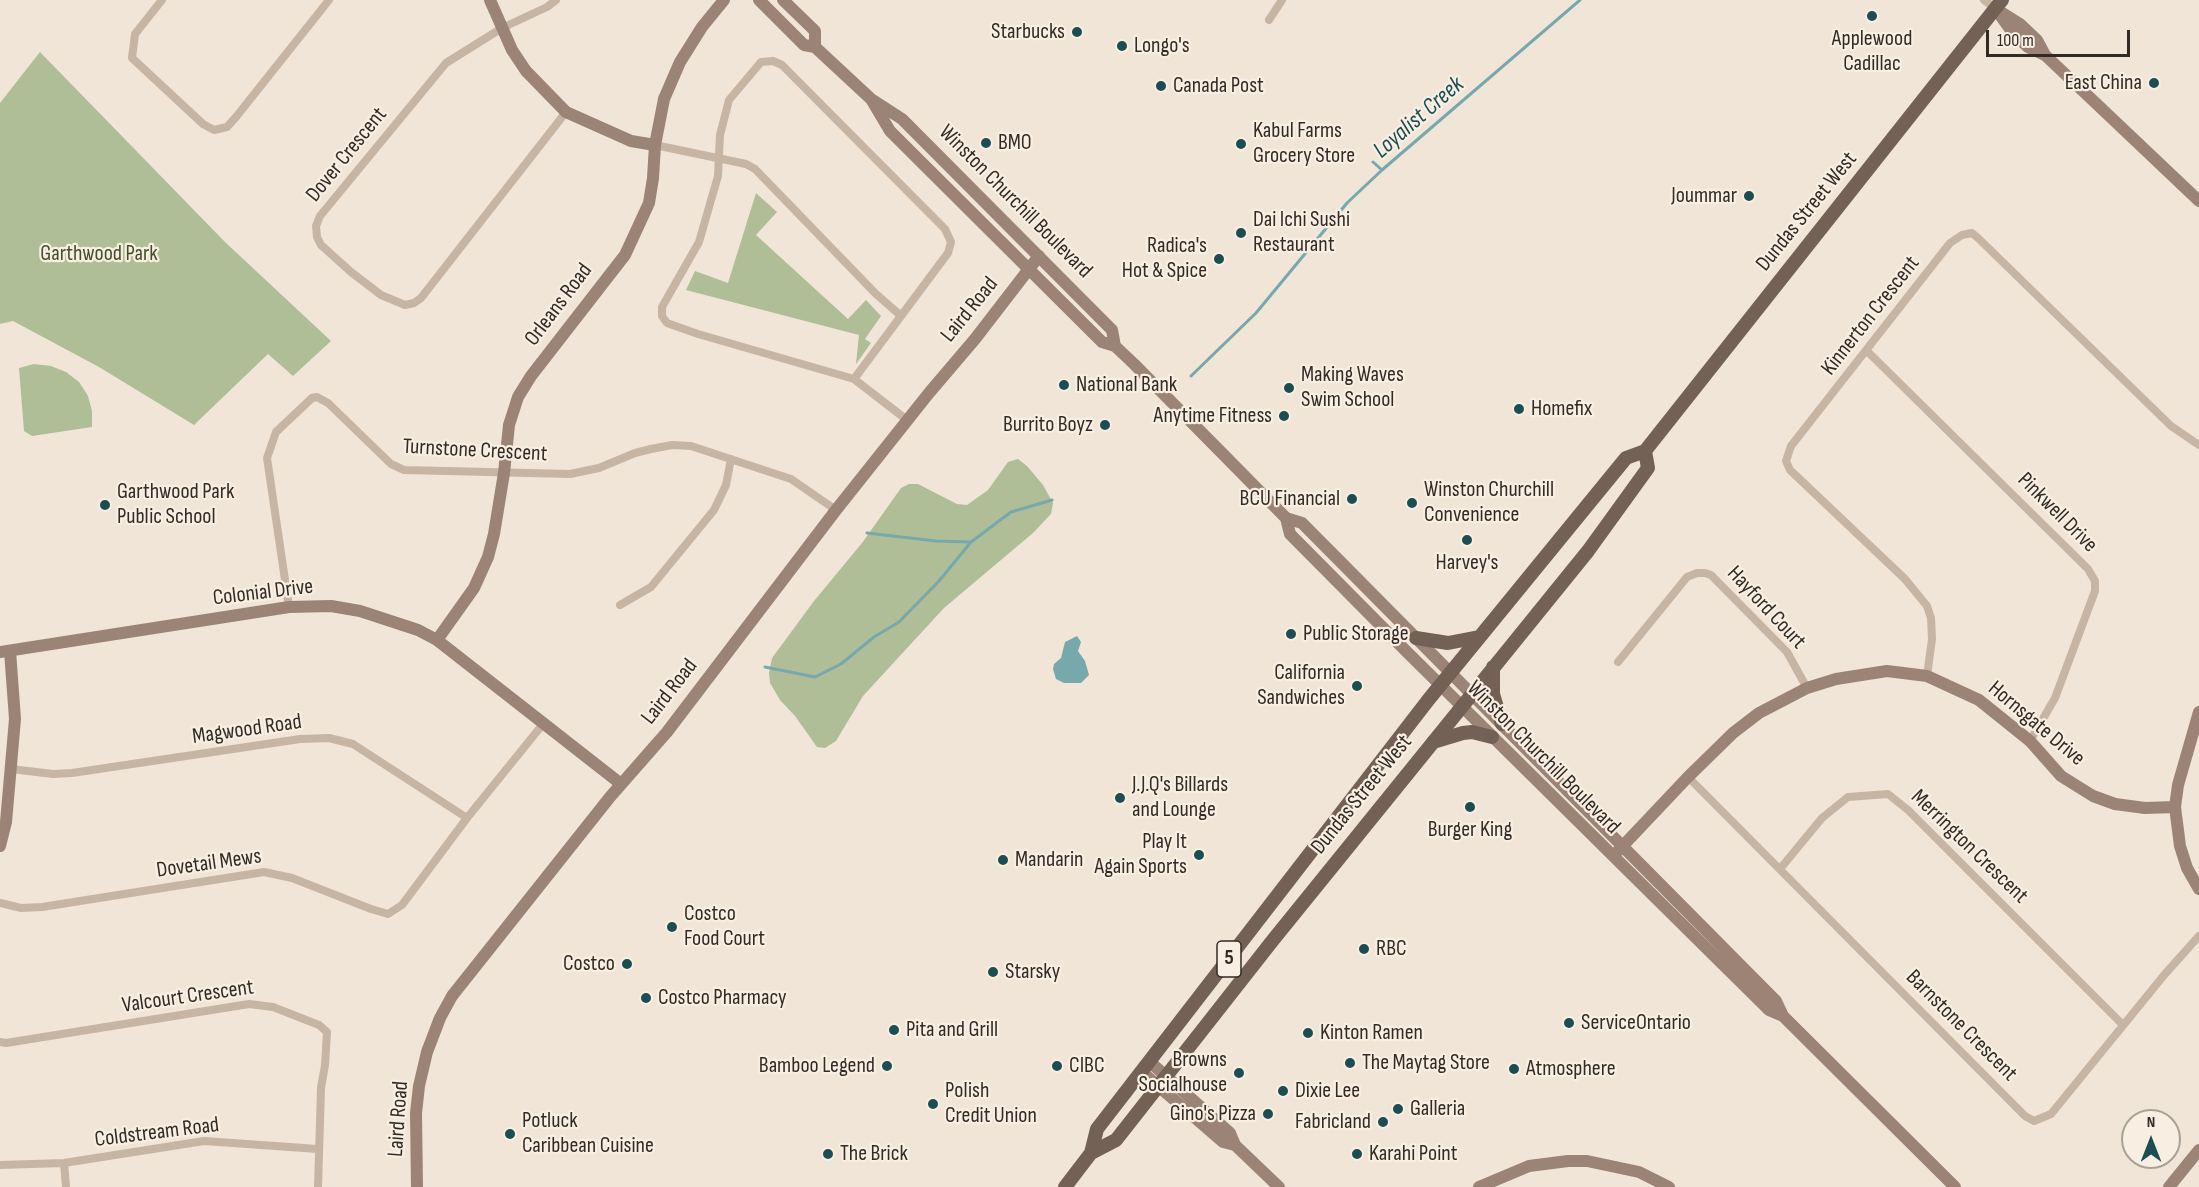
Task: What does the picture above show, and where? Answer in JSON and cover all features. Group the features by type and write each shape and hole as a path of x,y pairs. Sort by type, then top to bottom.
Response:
{"main road":[{"name":"Dundas Street West","path":"1065,1187 1091,1153 1097,1129 1450,672 1626,458 1645,451 1994,3"},
{"name":"Dundas Street West","path":"1091,1153 1116,1140 1431,743 1588,551 1648,468 1645,451"},
{"path":"1416,638 1448,643 1479,637"},
{"path":"1493,667 1493,694 1502,724"},
{"path":"1431,743 1472,732 1492,737"}],"street":[{"path":"162,0 135,34 132,58 202,124 214,130 227,127 329,0"},
{"path":"490,0 512,50 526,71 566,112 631,141 746,164 755,169 876,294 900,315"},
{"path":"502,28 547,7 556,0"},
{"name":"Orleans Road","path":"437,640 474,588 488,557 504,473 509,425 518,397 531,376 625,255 649,202 653,178 654,145 664,99 680,62 702,27 724,0"},
{"name":"Winston Churchill Boulevard","path":"759,0 804,45 815,47 871,99 902,119 1112,330 1115,346"},
{"name":"Winston Churchill Boulevard","path":"783,0 814,32 815,47"},
{"path":"1269,20 1282,0"},
{"path":"1994,3 2037,40 2045,55 2199,201"},
{"name":"Dover Crescent","path":"502,28 446,63 320,216 316,226 317,237 321,244 351,272 381,295 405,305 414,303 421,298 566,112"},
{"path":"854,379 948,252 951,242 945,229 782,65 773,61 761,62 729,100 720,135 718,176 699,242 662,306 664,320 698,334 854,379 907,420"},
{"name":"Winston Churchill Boulevard","path":"871,99 890,131 1102,342 1115,346 1286,518 1302,523 1623,845 1776,1001 1783,1016 1955,1187"},
{"name":"Kinnerton Crescent","path":"1928,676 1932,639 1931,618 1927,606 1905,579 1790,470 1786,461 1791,446 1950,243 1962,235 1972,233 2171,426 2199,446"},
{"name":"Laird Road","path":"417,1187 416,1113 419,1086 427,1052 440,1018 452,996 621,784 667,732 836,510 1040,256"},
{"name":"Pinkwell Drive","path":"1867,351 2088,569 2095,581 2095,591 2055,698 2030,741"},
{"name":"Turnstone Crescent","path":"289,607 267,458 276,432 312,398 317,397 328,403 385,459 398,468 570,474 599,468 635,453 672,445 691,446 791,479 836,510"},
{"path":"620,605 651,587 714,510 726,485 731,459"},
{"name":"Winston Churchill Boulevard","path":"1286,518 1290,534 1440,685 1769,1010 1783,1016"},
{"name":"Hayford Court","path":"1618,662 1687,577 1697,573 1706,573 1711,575 1787,652 1807,688"},
{"name":"Colonial Drive","path":"5,652 289,607 331,606 360,611 418,630 437,640 621,784"},
{"path":"0,846 6,822 15,719 5,652"},
{"name":"Hornsgate Drive","path":"1612,856 1688,777 1733,733 1750,720 1807,688 1836,679 1887,671 1928,676 1979,700 2030,741 2061,776 2093,796 2115,804 2145,808 2175,807"},
{"path":"2199,712 2178,785 2175,807 2180,846 2187,868 2199,889"},
{"name":"Dovetail Mews","path":"0,903 21,908 42,907 264,872 277,873 305,882 388,914 402,905 467,818 543,724"},
{"name":"Magwood Road","path":"11,769 53,774 72,773 300,739 329,738 353,744 467,818"},
{"name":"Barnstone Crescent","path":"1688,777 2025,1116 2034,1121 2051,1114 2123,1024 2199,936"},
{"name":"Merrington Crescent","path":"1780,868 1822,818 1848,796 1888,794 2123,1024"},
{"name":"Valcourt Crescent","path":"0,1042 6,1043 249,1004 273,1007 319,1025 327,1032 321,1088 318,1187"},
{"path":"1146,1067 1223,1142 1234,1145 1279,1187"},
{"name":"Coldstream Road","path":"0,1165 64,1163 204,1140 318,1149"},
{"path":"2169,1187 2199,1150"},
{"path":"1479,1187 1529,1166 1587,1161 1639,1172 1669,1187"},
{"path":"64,1163 66,1187"}],"green space":[{"name":"Garthwood Park","path":"40,52 225,242 331,341 293,376 268,354 194,425 99,367 13,321 0,324 0,103"},
{"path":"756,193 777,212 756,235 848,319 866,300 881,316 865,339 871,343 856,364 859,335 686,290 695,271 728,283"},
{"path":"34,364 51,366 66,372 79,382 88,396 92,411 92,427 32,436 24,431 19,368"},
{"path":"1018,459 1043,485 1053,503 1051,514 1033,533 944,608 863,696 836,741 825,748 817,747 795,716 780,700 770,683 772,658 814,601 862,543 901,488 909,484 918,484 957,504 967,505 988,490 1008,462"}],"water":[{"path":"1077,636 1081,642 1078,651 1085,661 1089,675 1081,683 1064,683 1056,679 1054,664 1061,658 1065,642"}],"waterway":[{"name":"Loyalist Creek","path":"1191,376 1256,313 1347,203 1382,170 1580,0"},
{"path":"1373,162 1382,170"},
{"path":"765,667 815,677 841,664 874,637 899,622 939,581 971,542 1011,512 1052,500"},
{"path":"867,533 936,541 971,542"}],"place":[{"name":"Applewood Cadillac","path":"1872,16"},
{"name":"Starbucks","path":"1077,32"},
{"name":"Longo's","path":"1122,46"},
{"name":"East China","path":"2154,83"},
{"name":"Canada Post","path":"1161,86"},
{"name":"BMO","path":"986,143"},
{"name":"Kabul Farms Grocery Store","path":"1241,144"},
{"name":"Joummar","path":"1749,196"},
{"name":"Dai Ichi Sushi Restaurant","path":"1241,233"},
{"name":"Radica's Hot & Spice","path":"1219,259"},
{"name":"National Bank","path":"1064,385"},
{"name":"Making Waves Swim School","path":"1289,388"},
{"name":"Homefix","path":"1519,409"},
{"name":"Anytime Fitness","path":"1284,416"},
{"name":"Burrito Boyz","path":"1105,425"},
{"name":"BCU Financial","path":"1352,499"},
{"name":"Winston Churchill Convenience","path":"1412,503"},
{"name":"Garthwood Park Public School","path":"105,505"},
{"name":"Harvey's","path":"1467,540"},
{"name":"Public Storage","path":"1291,634"},
{"name":"California Sandwiches","path":"1357,686"},
{"name":"J.J.Q's Billards and Lounge","path":"1120,798"},
{"name":"Burger King","path":"1470,807"},
{"name":"Play It Again Sports","path":"1199,855"},
{"name":"Mandarin","path":"1003,860"},
{"name":"Costco Food Court","path":"672,927"},
{"name":"RBC","path":"1364,949"},
{"name":"Costco","path":"627,964"},
{"name":"Starsky","path":"993,972"},
{"name":"Costco Pharmacy","path":"646,998"},
{"name":"ServiceOntario","path":"1569,1023"},
{"name":"Pita and Grill","path":"894,1030"},
{"name":"Kinton Ramen","path":"1308,1033"},
{"name":"The Maytag Store","path":"1350,1063"},
{"name":"Bamboo Legend","path":"887,1066"},
{"name":"CIBC","path":"1057,1066"},
{"name":"Atmosphere","path":"1514,1069"},
{"name":"Browns Socialhouse","path":"1239,1073"},
{"name":"Dixie Lee","path":"1283,1091"},
{"name":"Polish Credit Union","path":"933,1104"},
{"name":"Galleria","path":"1398,1109"},
{"name":"Gino's Pizza","path":"1268,1114"},
{"name":"Fabricland","path":"1383,1122"},
{"name":"Potluck Caribbean Cuisine","path":"510,1134"},
{"name":"The Brick","path":"828,1154"},
{"name":"Karahi Point","path":"1357,1154"}]}
